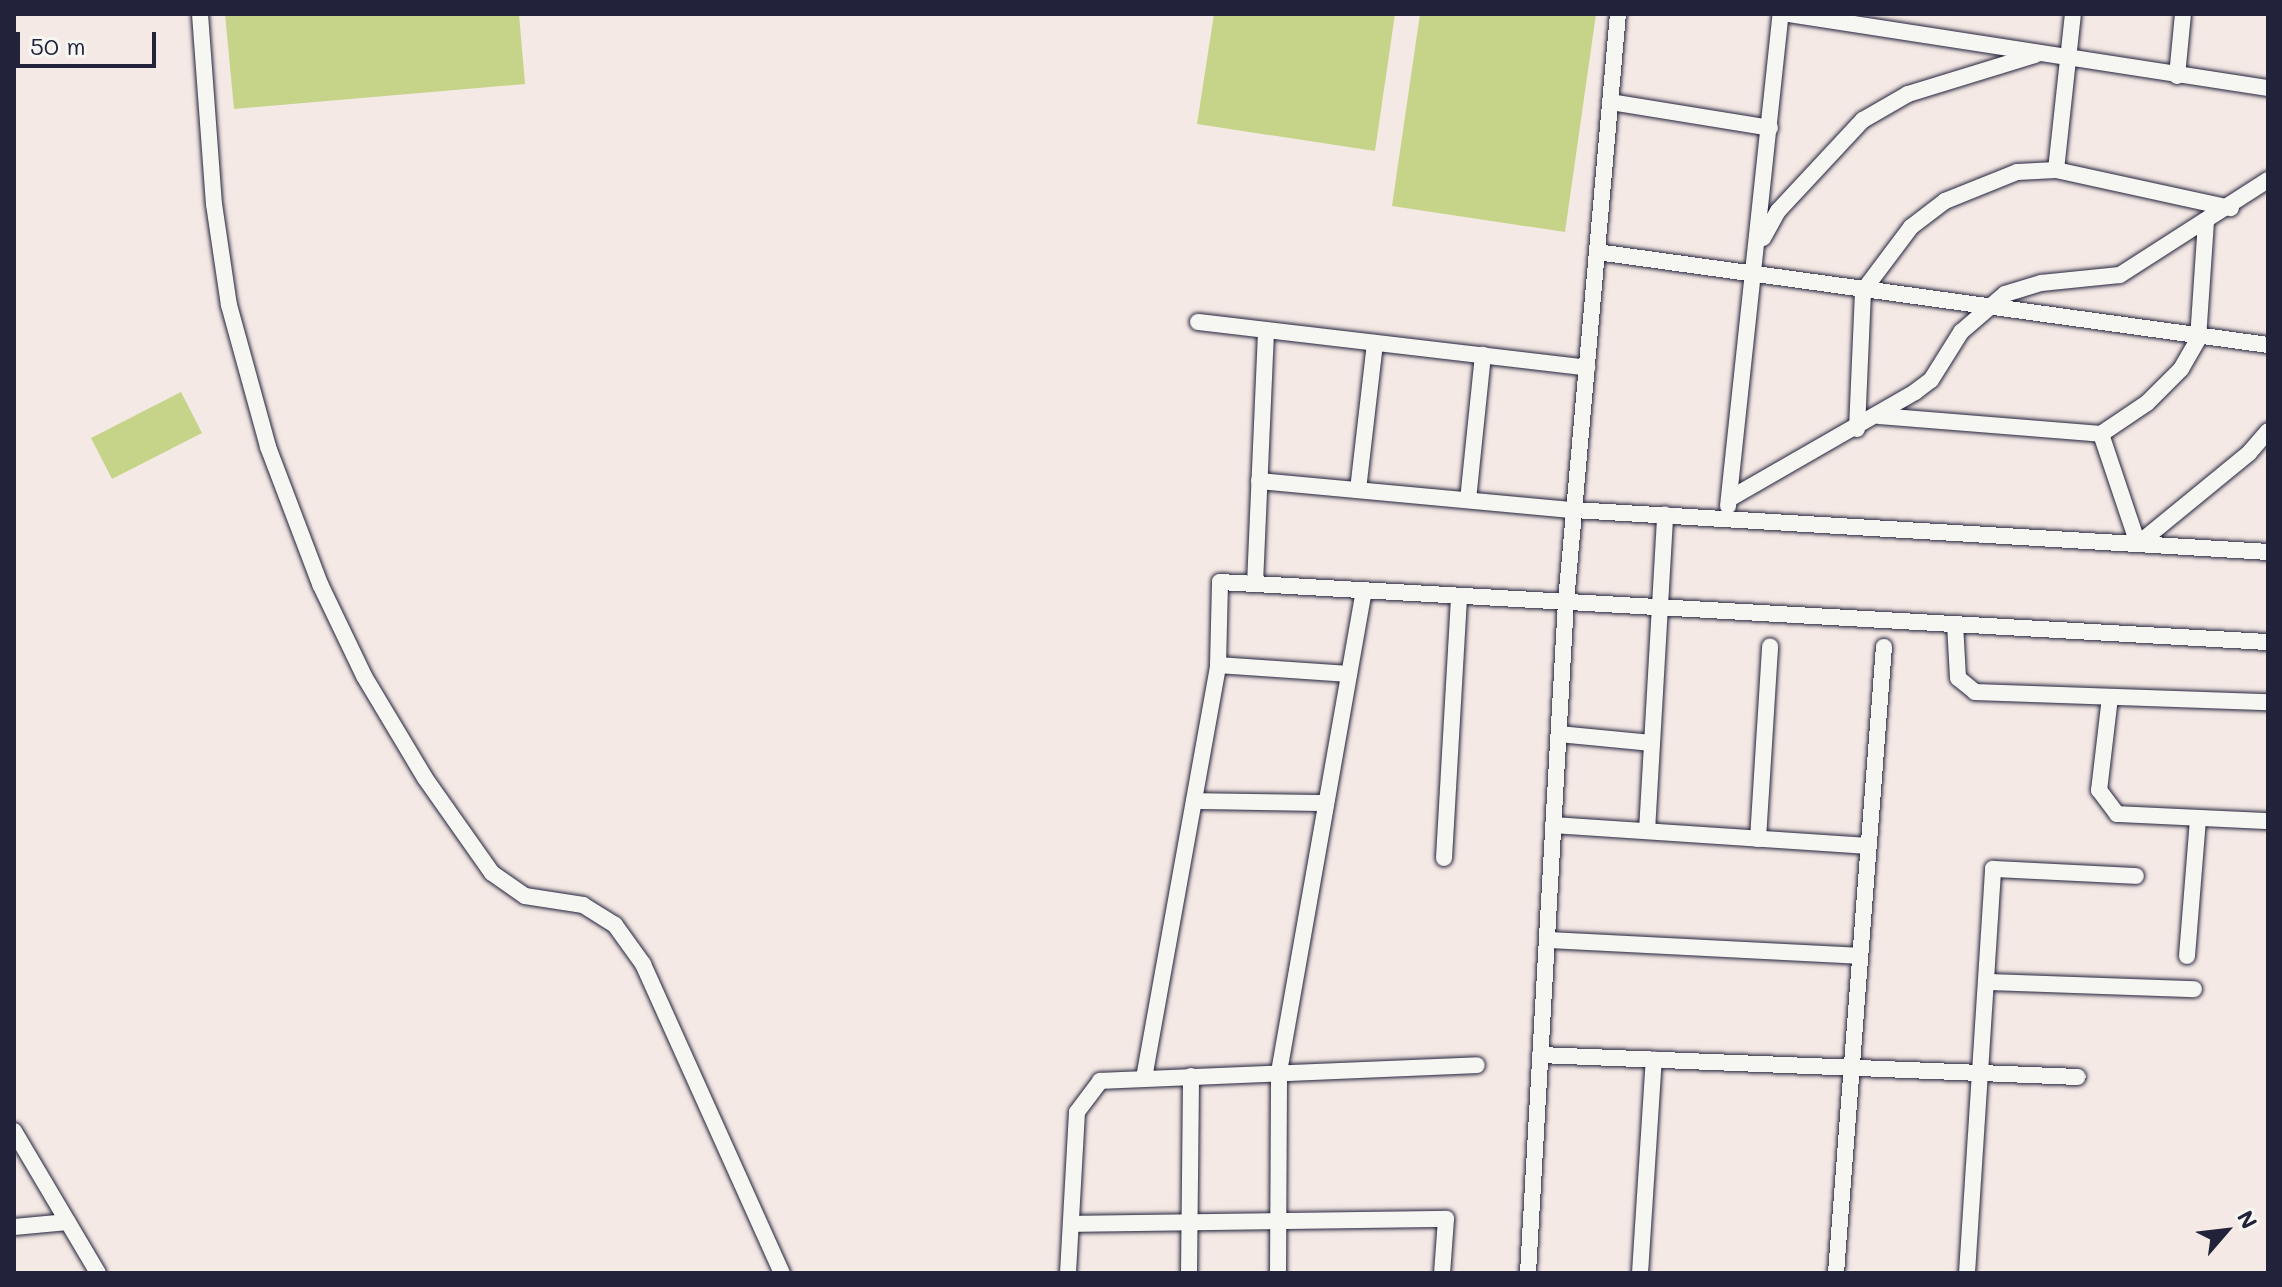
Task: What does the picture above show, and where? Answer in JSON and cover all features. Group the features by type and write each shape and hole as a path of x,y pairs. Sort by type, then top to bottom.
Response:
{"street":[{"path":"200,14 214,204 229,305 268,447 320,584 372,689 425,778 492,873 525,896 583,905 615,925 643,964 782,1273"},
{"path":"1528,1273 1566,602 1618,14"},
{"path":"1727,517 1757,275 1781,14"},
{"path":"1789,14 2268,88"},
{"path":"2056,170 2073,14"},
{"path":"2177,76 2183,14"},
{"path":"1759,246 1778,211 1863,120 1908,94 2041,53"},
{"path":"1610,102 1770,128"},
{"path":"1857,429 1863,291 1911,227 1945,201 2017,172 2056,170 2231,208"},
{"path":"1729,499 1857,429 1931,380 1961,332 2005,294 2041,283 2120,275 2231,208 2268,180"},
{"path":"1879,416 2101,434 2147,403 2181,369 2198,339 2206,223"},
{"path":"1597,252 2198,339 2268,345"},
{"path":"1198,322 1587,368"},
{"path":"1255,584 1266,330"},
{"path":"1358,490 1375,343"},
{"path":"1468,500 1483,355"},
{"path":"2138,544 2249,453 2268,431"},
{"path":"2101,434 2138,544"},
{"path":"1259,481 1574,510 2268,552"},
{"path":"1647,831 1665,515"},
{"path":"1144,1078 1218,665 1220,582 2268,642"},
{"path":"1278,1273 1279,1072 1364,590"},
{"path":"1444,858 1459,596"},
{"path":"1955,624 1958,678 1975,692 2268,702"},
{"path":"1758,839 1770,646"},
{"path":"1836,1273 1884,647"},
{"path":"1218,665 1349,674"},
{"path":"2110,697 2099,790 2106,805 2129,817 2268,821"},
{"path":"1559,734 1652,743"},
{"path":"1194,801 1326,803"},
{"path":"2187,956 2198,819"},
{"path":"1553,825 1868,846"},
{"path":"1967,1273 1979,1072 1990,982 1993,869 2136,876"},
{"path":"1547,940 1860,956"},
{"path":"1990,982 2194,989"},
{"path":"1540,1055 2078,1077"},
{"path":"1640,1273 1654,1059"},
{"path":"1068,1273 1077,1112 1100,1081 1477,1065"},
{"path":"1189,1273 1191,1076"},
{"path":"14,1131 98,1273"},
{"path":"1071,1224 1446,1219 1442,1273"},
{"path":"14,1227 68,1222"}],"green space":[{"path":"225,14 519,14 525,84 234,109"},
{"path":"1214,14 1395,14 1375,151 1197,124"},
{"path":"1420,14 1596,14 1565,232 1392,206"},
{"path":"181,392 202,433 112,479 91,438"}]}
